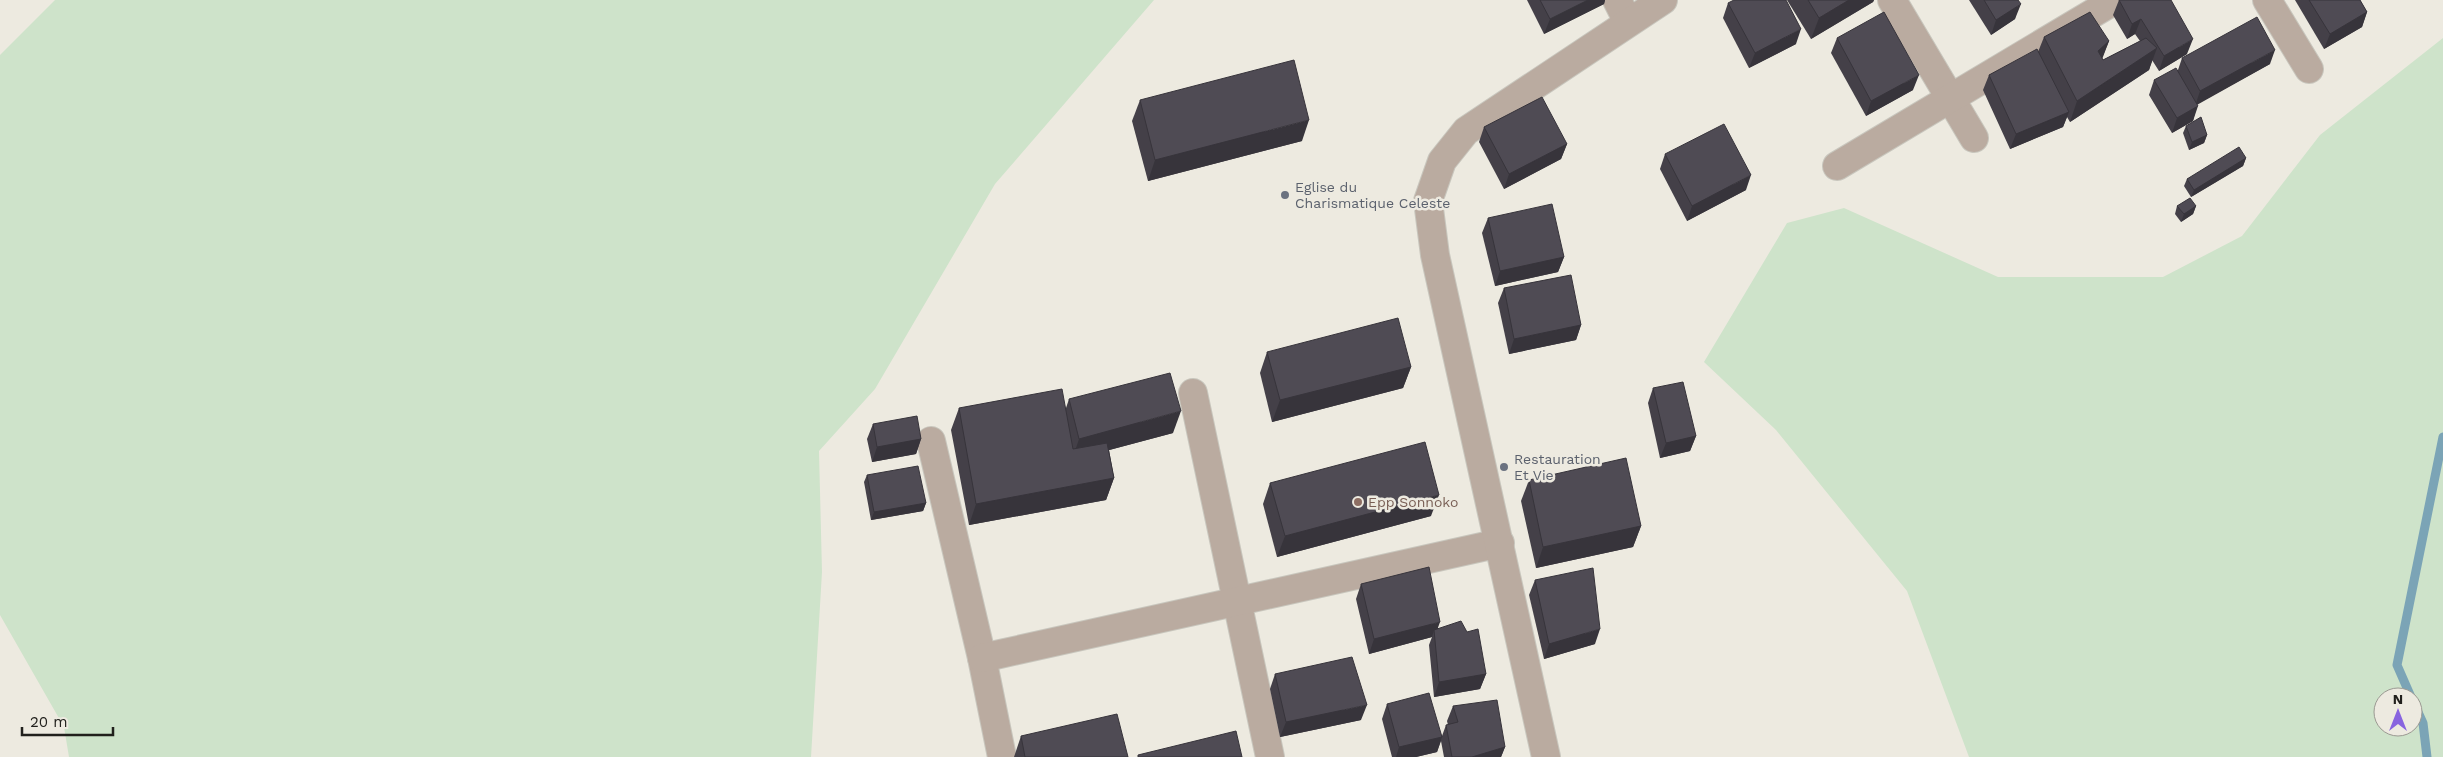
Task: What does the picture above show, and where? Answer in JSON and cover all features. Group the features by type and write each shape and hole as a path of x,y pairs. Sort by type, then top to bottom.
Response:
{"street":[{"path":"1546,757 1435,255 1428,202 1442,161 1466,132 1623,11 1663,0"},
{"path":"1892,0 1974,138"},
{"path":"1837,166 2115,0"},
{"path":"2267,0 2309,68"},
{"path":"1193,393 1270,757"},
{"path":"931,441 982,658 1002,757"},
{"path":"982,658 1500,543"}],"green space":[{"path":"55,0 1154,0 995,184 875,389 819,451 822,572 811,757 69,757 64,727 0,615 0,55"},
{"path":"2443,38 2443,757 1969,757 1907,591 1776,430 1704,362 1787,223 1844,208 1998,277 2163,277 2242,236 2320,135"}],"building":[{"path":"1540,0 1588,0 1550,19"},
{"path":"1734,0 1786,0 1801,29 1755,53 1728,3"},
{"path":"1808,0 1849,0 1819,18"},
{"path":"1984,0 2018,0 2021,4 1996,20"},
{"path":"2119,0 2171,0 2193,39 2164,56 2141,19 2132,24"},
{"path":"2309,0 2360,0 2367,12 2330,34"},
{"path":"1884,12 1919,75 1871,101 1837,38"},
{"path":"2090,12 2109,41 2098,51 2103,60 2146,38 2157,48 2077,101 2044,37"},
{"path":"2257,17 2275,50 2200,91 2182,58"},
{"path":"2037,49 2069,112 2016,134 1989,75"},
{"path":"1294,60 1309,120 1155,160 1140,100"},
{"path":"2176,68 2198,106 2177,118 2154,80"},
{"path":"1542,97 1567,144 1509,174 1484,127"},
{"path":"2201,117 2207,135 2192,142 2186,126"},
{"path":"1724,124 1751,175 1692,206 1665,154"},
{"path":"2239,147 2246,158 2194,190 2187,179"},
{"path":"2190,198 2196,206 2184,214 2177,206"},
{"path":"1552,204 1564,257 1500,271 1488,218"},
{"path":"1571,275 1581,325 1514,339 1504,288"},
{"path":"1398,318 1411,367 1280,400 1267,352"},
{"path":"1170,373 1181,411 1079,439 1069,399"},
{"path":"1683,382 1696,436 1666,443 1653,388"},
{"path":"1062,389 1073,449 1107,443 1114,478 976,504 959,408"},
{"path":"917,416 921,439 877,447 873,424"},
{"path":"1425,442 1439,495 1285,536 1270,483"},
{"path":"1626,458 1641,526 1543,547 1529,480"},
{"path":"918,466 926,503 874,512 867,475"},
{"path":"1429,567 1440,622 1374,639 1361,584"},
{"path":"1593,568 1600,629 1549,644 1535,580"},
{"path":"1461,621 1467,632 1478,629 1486,674 1439,682 1434,630"},
{"path":"1352,657 1367,705 1286,722 1275,674"},
{"path":"1429,693 1442,737 1399,747 1387,704"},
{"path":"1497,700 1505,747 1472,757 1452,757 1446,725 1458,722 1453,706"},
{"path":"1117,714 1128,757 1025,757 1021,736"},
{"path":"1236,731 1242,757 1138,757 1138,755"}],"waterway":[{"path":"2407,687 2397,665 2443,437"},
{"path":"2423,723 2427,757"}],"place":[{"name":"Eglise du Charismatique Celeste","path":"1285,195"},
{"name":"Restauration Et Vie","path":"1504,467"},
{"name":"Epp Sonnoko","path":"1358,502"}]}
